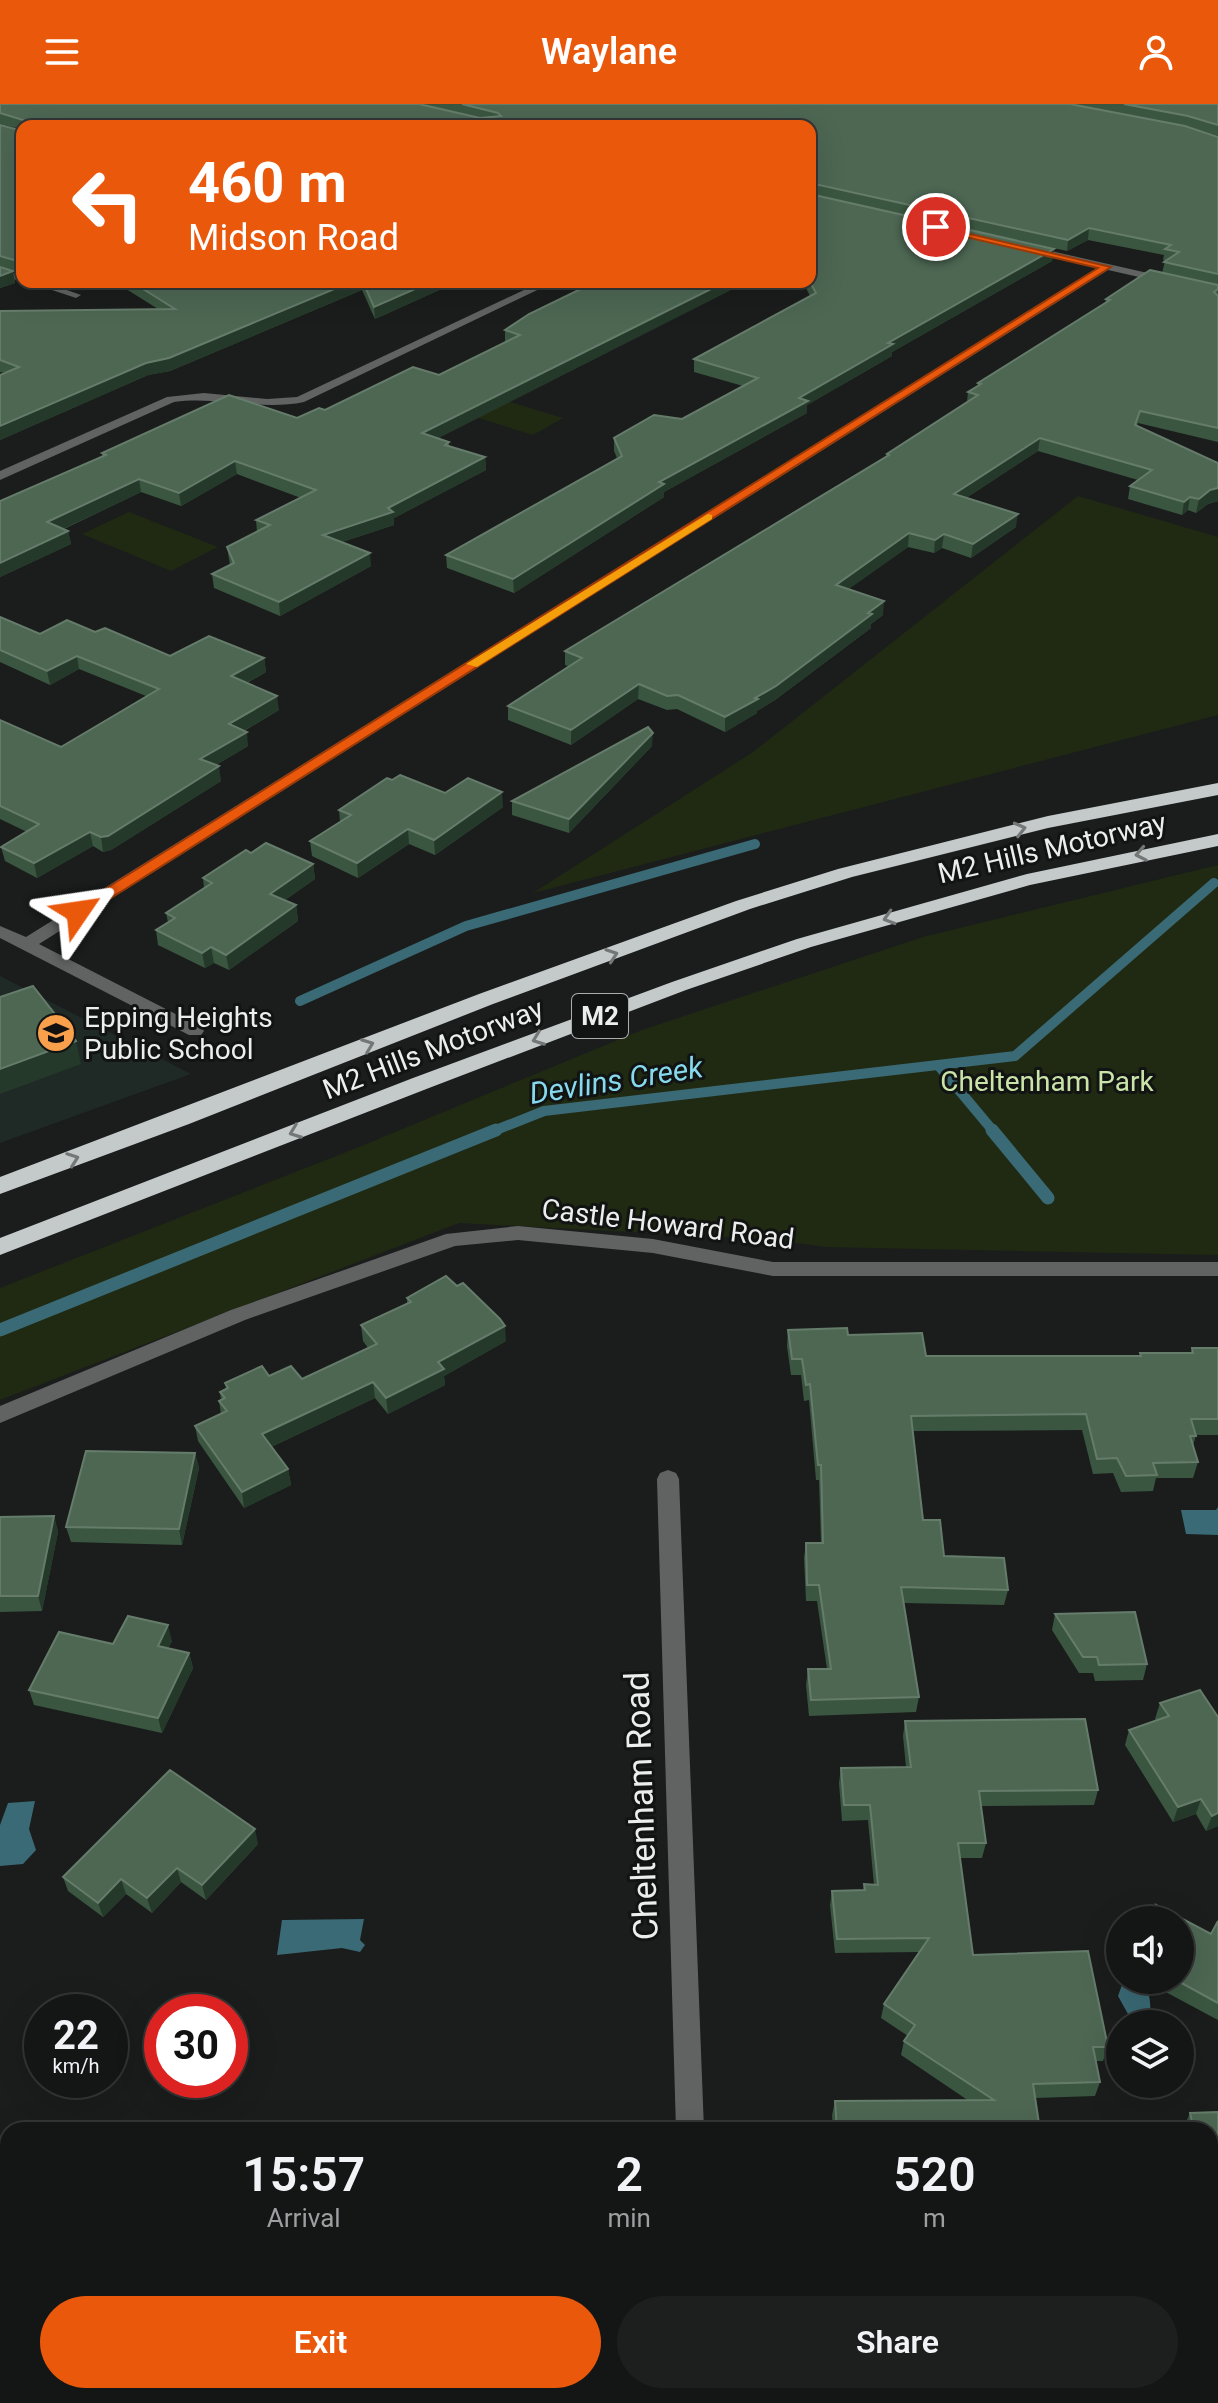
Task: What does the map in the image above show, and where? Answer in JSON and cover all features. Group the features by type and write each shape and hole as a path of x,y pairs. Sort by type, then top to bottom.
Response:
{"highway":[{"name":"M2 Hills Motorway","path":"0,1186 486,999 743,905 845,873 989,837 1218,789"},
{"name":"M2 Hills Motorway","path":"0,1247 421,1083 679,986 804,943 1027,880 1218,840"}],"street":[{"path":"1019,246 1218,292"},
{"path":"27,944 1106,267"},
{"path":"53,288 76,295"},
{"path":"0,476 171,399 200,395 263,404 300,400 536,288"},
{"path":"0,931 195,1031"},
{"name":"Castle Howard Road","path":"0,1415 238,1315 453,1239 518,1233 653,1246 773,1269 1218,1269"},
{"name":"Cheltenham Road","path":"668,1479 690,2122"}],"shaded area":[{"name":"Epping Heights Public School","path":"0,976 191,1074 0,1143"}],"green space":[{"path":"475,391 563,418 533,435 453,410"},
{"path":"1078,496 1218,537 1218,715 533,893 753,752"},
{"path":"129,512 218,547 171,571 82,534"},
{"name":"Cheltenham Park","path":"1218,865 1218,1255 826,1247 766,1239 459,1223 0,1400 0,1288 354,1149 642,1030 923,937"}],"water":[{"path":"1218,1507 1218,1535 1186,1534 1181,1510 1216,1510"},
{"path":"35,1801 29,1829 36,1850 23,1864 0,1866 0,1825 8,1803"},
{"path":"364,1919 360,1940 365,1945 360,1952 342,1948 277,1955 282,1920"},
{"path":"1148,1994 1151,2010 1126,2010 1118,1996"}],"building":[{"path":"0,104 419,104 480,118 501,116 462,104 1070,104 1185,126 1218,137 1218,274 1164,262 1179,252 1165,249 1171,245 1089,228 1068,240 816,184 816,120 23,120 0,113"},
{"path":"1124,104 1218,104 1218,125 1188,116"},
{"path":"0,125 16,129 16,261 0,256"},
{"path":"816,195 1054,249 888,343 893,344 799,398 808,401 659,482 664,484 513,579 446,555 622,456 614,438 654,415 682,419 758,378 694,359 816,293 813,288 816,288"},
{"path":"0,267 13,271 0,276"},
{"path":"1150,270 1218,285 1214,292 1218,296 1218,428 1140,411 1135,425 1218,463 1218,488 1199,499 1190,497 1184,502 1130,486 1152,470 1040,438 954,494 1018,514 973,544 944,534 935,540 909,533 836,585 884,601 868,613 872,614 776,686 755,698 758,699 725,717 678,695 667,696 639,684 571,730 508,706 582,658 565,651 889,455 978,395 968,392 981,384 978,383 1110,300 1106,299"},
{"path":"142,288 337,288 169,358 146,363 0,426 0,375 19,367 0,360 0,311 175,309"},
{"path":"366,288 417,288 374,307"},
{"path":"583,288 713,288 422,433 449,442 445,445 485,457 388,508 393,512 323,535 370,553 279,602 212,574 234,563 227,547 270,525 256,520 316,490 235,461 179,493 139,479 47,522 68,531 0,563 0,501 106,455 102,453 229,395 297,418 319,408 325,410 413,367 439,375 520,335 505,330 529,314"},
{"path":"0,617 40,634 67,620 95,632 105,628 170,656 209,636 264,658 231,676 277,696 229,724 247,732 200,759 219,766 108,836 101,837 90,832 34,863 1,847 39,824 0,806 0,720 61,747 159,689 77,656 47,671 0,650"},
{"path":"648,727 653,733 569,819 512,801"},
{"path":"400,775 445,793 468,778 502,792 434,840 408,829 357,863 310,841 351,815 339,810 387,778 392,780"},
{"path":"266,843 313,864 270,894 296,905 226,955 211,947 202,953 156,930 175,918 166,913 212,883 203,878 246,850 251,853"},
{"path":"33,986 76,1041 0,1069 0,997"},
{"path":"446,1276 457,1286 463,1283 505,1326 438,1362 444,1369 386,1398 373,1382 262,1434 288,1469 242,1492 195,1426 227,1411 219,1401 225,1398 220,1392 228,1388 225,1383 262,1366 269,1376 291,1366 302,1379 377,1344 361,1325 411,1302 407,1298"},
{"path":"847,1328 848,1335 922,1333 926,1356 1141,1356 1140,1353 1193,1353 1192,1348 1218,1348 1218,1419 1191,1419 1196,1436 1190,1436 1198,1462 1153,1463 1157,1475 1126,1476 1117,1458 1097,1459 1086,1414 911,1416 923,1520 940,1520 944,1556 1004,1558 1008,1590 901,1587 919,1697 811,1700 808,1669 831,1669 819,1585 807,1585 806,1543 823,1543 821,1465 818,1465 810,1384 806,1385 802,1359 792,1359 788,1330"},
{"path":"86,1451 195,1453 179,1529 66,1527"},
{"path":"54,1516 38,1596 0,1596 0,1517"},
{"path":"1135,1612 1147,1664 1099,1665 1097,1657 1083,1657 1055,1614"},
{"path":"128,1616 168,1625 158,1646 189,1653 158,1718 29,1690 59,1632 113,1644"},
{"path":"1200,1690 1218,1717 1218,1813 1212,1816 1201,1799 1178,1807 1129,1730 1169,1716 1160,1703"},
{"path":"1085,1719 1098,1790 979,1791 986,1843 958,1843 973,1955 1088,1951 1106,2037 1106,2047 1093,2047 1100,2082 1033,2084 1039,2122 836,2122 835,2101 994,2100 904,2041 915,2025 884,2004 929,1938 837,1939 832,1891 865,1890 864,1884 878,1885 870,1805 844,1805 841,1768 911,1767 905,1721"},
{"path":"170,1770 255,1829 202,1885 177,1868 147,1898 121,1879 98,1903 63,1877"},
{"path":"1218,1921 1218,2003 1194,1990 1194,1925 1211,1934"},
{"path":"1218,2112 1218,2122 1192,2122 1190,2113"}],"waterway":[{"path":"300,1001 466,926 755,844"},
{"name":"Devlins Creek","path":"493,1131 544,1111 1015,1056 1214,883"},
{"path":"938,1065 994,1132"},
{"path":"992,1130 1048,1198"},
{"name":"Devlins Creek","path":"0,1330 493,1131"}],"slow traffic":[{"path":"473,664 708,517"}],"place":[{"name":"Epping Heights Public School","path":"56,1033"}],"route":[{"path":"78,912 1106,267 936,227"}]}
